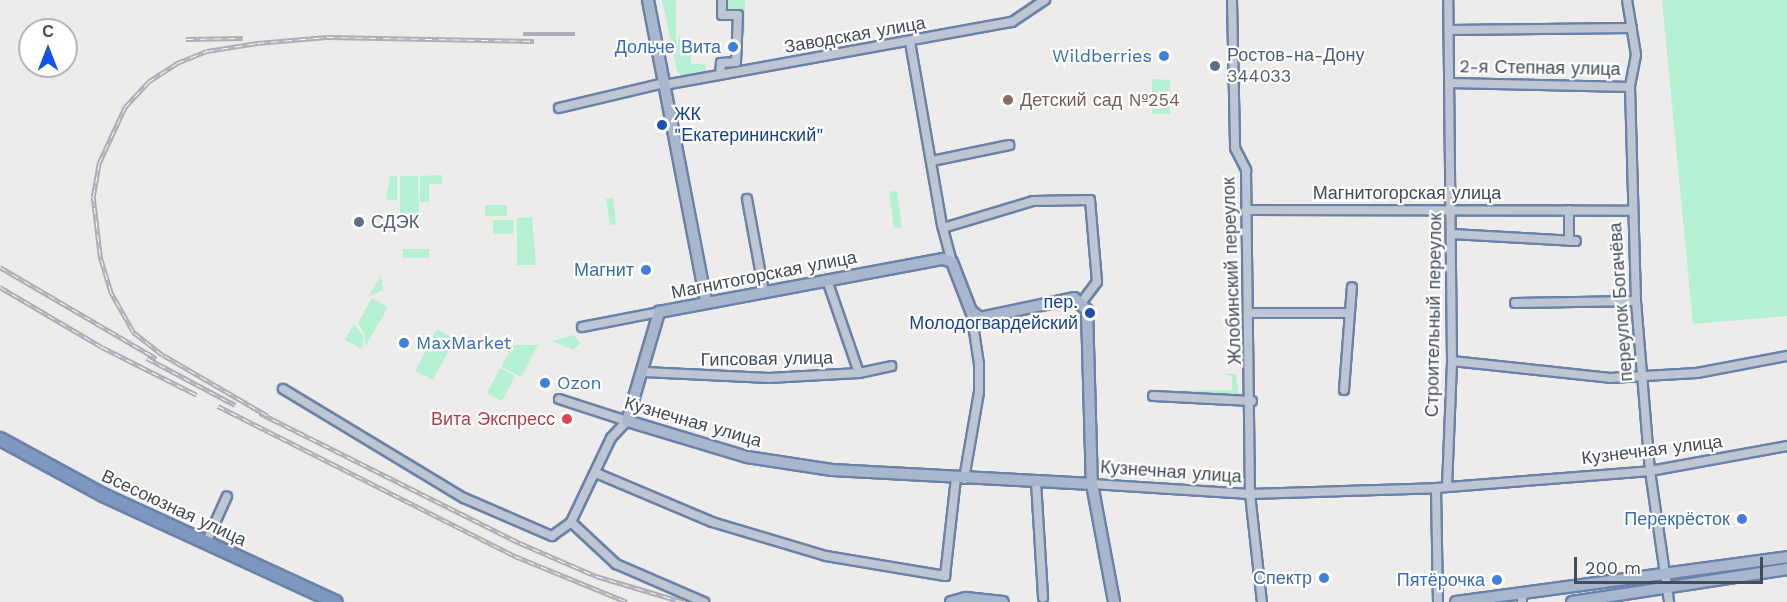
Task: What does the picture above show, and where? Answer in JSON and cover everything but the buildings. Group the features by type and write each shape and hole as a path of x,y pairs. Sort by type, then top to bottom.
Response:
{"highway":[{"name":"Всесоюзная улица","path":"0,439 103,495 328,600"}],"main road":[{"path":"648,0 706,302"},
{"name":"Магнитогорская улица","path":"659,312 943,259 952,262"},
{"path":"952,262 971,311 989,319 1074,298 1082,302 1087,314 1092,484 1114,602"},
{"path":"627,421 644,372 659,312"},
{"name":"Кузнечная улица","path":"627,421 747,457 832,470 960,479 1092,484"},
{"path":"1456,602 1522,599 1787,557"},
{"path":"1572,602 1787,569"},
{"path":"951,602 966,598 1003,602"}],"street":[{"path":"720,74 721,63 736,62 738,15 722,15 722,0"},
{"name":"Заводская улица","path":"559,108 664,84 910,42 1011,22 1045,0"},
{"name":"Жлобинский переулок","path":"1232,0 1235,148 1246,170 1252,400 1250,494 1262,602"},
{"name":"Строительный переулок","path":"1447,487 1452,362 1448,0"},
{"name":"переулок Богачёва","path":"1627,0 1636,55 1630,87 1636,301 1650,471 1669,602"},
{"path":"1449,30 1632,28"},
{"path":"910,42 943,228 952,262"},
{"name":"2-я Степная улица","path":"1450,83 1630,87"},
{"path":"932,161 1009,144"},
{"path":"747,198 764,292"},
{"path":"943,228 1033,201 1090,200 1098,273 1097,282 1082,302"},
{"name":"Магнитогорская улица","path":"1246,210 1452,208 1632,211"},
{"path":"1452,234 1573,241 1569,210"},
{"path":"828,280 859,374"},
{"path":"1344,390 1352,287"},
{"path":"1515,303 1636,301"},
{"path":"596,473 712,522 826,556 945,576 960,479 979,392 979,364 971,311"},
{"name":"Магнитогорская улица","path":"582,327 659,312"},
{"path":"1250,313 1349,313"},
{"path":"1452,362 1610,378 1697,373 1787,356"},
{"name":"Гипсовая улица","path":"644,372 769,378 859,374 891,366"},
{"path":"283,388 464,498 547,536 557,535 571,522 611,438 627,421"},
{"path":"1154,396 1252,400"},
{"name":"Кузнечная улица","path":"559,399 627,421"},
{"name":"Кузнечная улица","path":"1092,484 1250,494 1436,488 1650,471 1787,446"},
{"path":"1036,482 1043,598"},
{"path":"1436,488 1438,602"},
{"path":"206,543 227,496"},
{"path":"571,522 616,564 704,602"}],"green space":[{"path":"662,0 676,0 676,38 679,57 678,37 683,37 691,44 691,64 705,64 706,72 683,76 677,71"},
{"path":"727,0 745,0 745,34 739,34 740,11 727,11"},
{"path":"1662,0 1787,0 1787,316 1693,324"},
{"path":"1152,79 1170,80 1170,114 1152,114"},
{"path":"442,175 442,184 429,184 429,202 420,202 420,176"},
{"path":"390,176 397,176 397,200 386,200"},
{"path":"400,176 418,176 419,214 400,214"},
{"path":"897,191 902,228 894,228 889,192"},
{"path":"613,198 616,224 610,225 606,199"},
{"path":"485,205 507,205 507,216 485,216"},
{"path":"532,217 536,265 517,265 517,218"},
{"path":"493,220 514,220 513,234 493,234"},
{"path":"403,249 429,249 429,258 403,258"},
{"path":"381,275 383,290 369,296"},
{"path":"372,298 388,307 365,347 365,335 358,323"},
{"path":"354,324 364,337 362,349 345,340"},
{"path":"437,329 455,339 433,380 415,371"},
{"path":"574,335 580,343 574,350 552,341"},
{"path":"513,345 538,345 521,377 501,367"},
{"path":"500,368 515,376 502,401 487,393"},
{"path":"1219,374 1236,374 1239,396 1161,395 1161,391 1232,390 1232,376"}],"railway":[{"path":"523,34 575,34"},
{"path":"267,416 162,355 133,332 111,293 100,256 93,197 99,163 125,107 148,82 177,63 207,51 257,43 327,37 534,41"},
{"path":"186,39 243,38"},
{"path":"0,267 156,358"},
{"path":"0,287 102,347 197,395"},
{"path":"147,358 235,405"},
{"path":"218,406 515,556 627,602"},
{"path":"260,413 520,543 596,576 683,602"}],"place":[{"name":"Дольче Вита","path":"733,47"},
{"name":"Wildberries","path":"1164,56"},
{"name":"Ростов-на-Дону 344033","path":"1215,66"},
{"name":"Детский сад №254","path":"1008,100"},
{"name":"ЖК \"Екатерининский\"","path":"662,125"},
{"name":"СДЭК","path":"359,222"},
{"name":"Магнит","path":"646,270"},
{"name":"пер. Молодогвардейский","path":"1090,313"},
{"name":"MaxMarket","path":"404,343"},
{"name":"Ozon","path":"545,383"},
{"name":"Вита Экспресс","path":"567,419"},
{"name":"Перекрёсток","path":"1742,519"},
{"name":"Спектр","path":"1324,578"},
{"name":"Пятёрочка","path":"1497,580"}]}
